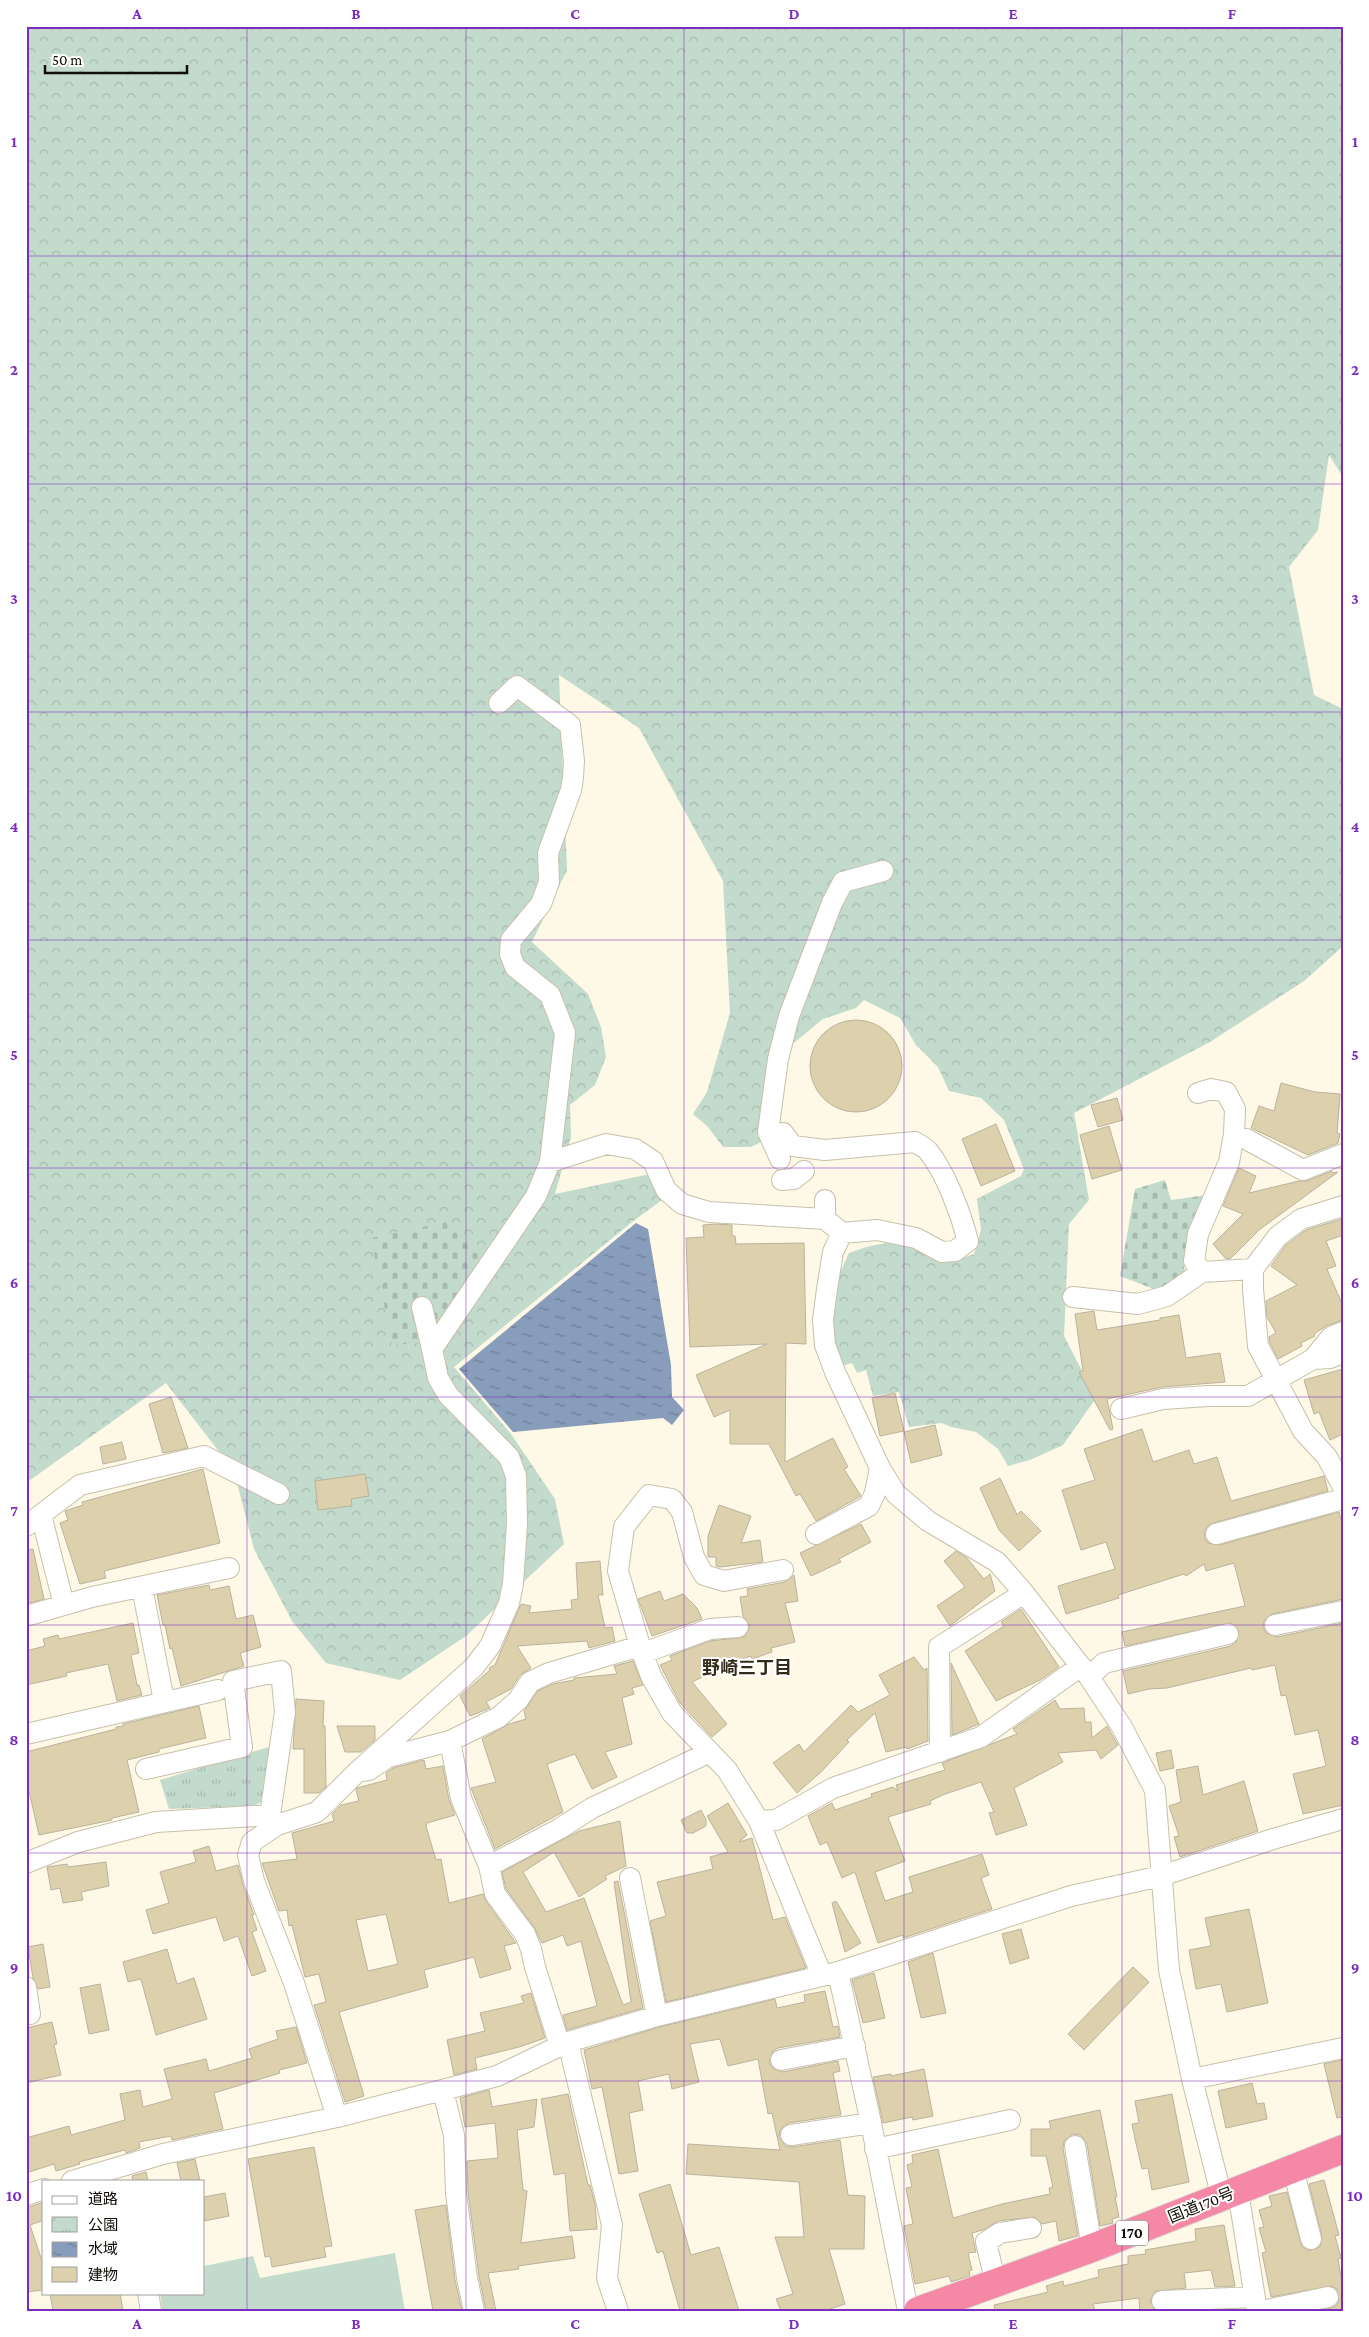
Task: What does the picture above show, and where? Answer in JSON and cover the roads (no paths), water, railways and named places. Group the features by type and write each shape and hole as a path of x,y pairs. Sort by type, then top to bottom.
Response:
{"highway":[{"name":"国道170号","path":"918,2311 1092,2248 1343,2150"}],"street":[{"path":"432,1349 536,1196 550,1162 565,1033 550,995 515,967 510,954 511,940 541,904 549,882 548,854 571,790 573,778 574,761 570,725 517,686 499,703"},
{"path":"780,1158 768,1132 778,1059 790,1016 832,903 843,882 884,871"},
{"path":"1198,1092 1211,1089 1226,1092 1235,1109 1234,1134 1229,1162 1198,1234 1194,1261 1202,1272"},
{"path":"784,1133 793,1146 825,1150 915,1142 927,1150 944,1178 964,1225 968,1241 955,1251 942,1252 916,1238 877,1230 842,1233"},
{"path":"1246,1138 1303,1170 1343,1154"},
{"path":"550,1162 606,1144 635,1149 652,1160 666,1190 682,1204 708,1212 825,1209 842,1233"},
{"path":"782,1180 794,1179 804,1171"},
{"path":"1343,1206 1301,1219 1278,1236 1253,1269 1258,1346 1303,1431 1335,1454 1343,1487"},
{"path":"842,1233 833,1252 823,1320 825,1345 835,1372 880,1468 896,1494 928,1521 996,1562 1024,1593 1085,1672 1122,1727 1154,1790 1169,1970 1192,2079 1230,2194 1258,2306"},
{"path":"1072,1297 1138,1304 1167,1296 1202,1272 1253,1269"},
{"path":"26,1863 78,1842 156,1822 274,1820 317,1812 357,1772 474,1667 490,1646 509,1602 513,1584 517,1522 516,1476 509,1457 448,1395 438,1378 422,1306"},
{"path":"1120,1409 1163,1399 1248,1396 1313,1359 1331,1338 1343,1332"},
{"path":"1313,1359 1330,1358 1343,1353"},
{"path":"64,1605 34,1521 80,1485 204,1456 279,1494"},
{"path":"816,1534 869,1506 880,1468"},
{"path":"783,1570 724,1581 704,1575 694,1557 682,1512 672,1499 649,1495 624,1527 618,1571 651,1676 672,1713 727,1770 759,1822 830,1974 855,2046 908,2311"},
{"path":"1216,1534 1343,1499"},
{"path":"26,1616 64,1605 229,1568"},
{"path":"142,1587 164,1700"},
{"path":"940,1752 939,1647 1024,1593"},
{"path":"1275,1624 1343,1611"},
{"path":"357,1772 369,1770 388,1757 450,1741 499,1717 518,1700 530,1682 549,1673 710,1629 738,1627"},
{"path":"759,1822 776,1820 833,1788 981,1737 1085,1672 1104,1663 1228,1634"},
{"path":"146,1769 242,1747 233,1681 280,1671 285,1712 274,1820 252,1842 248,1855 254,1881 294,1983 337,2117"},
{"path":"26,1734 164,1700 218,1690"},
{"path":"450,1741 462,1798 489,1866 495,1894 525,1934 535,1967 564,2044 612,2224 607,2278 618,2311"},
{"path":"489,1866 592,1808 710,1752"},
{"path":"79,2180 127,2173 163,2154 337,2117 496,2076 564,2044 657,2016 830,1974 1071,1896 1161,1876 1273,1839 1343,1819"},
{"path":"630,1878 657,2016"},
{"path":"26,1987 30,2014"},
{"path":"780,2060 855,2046"},
{"path":"1192,2079 1343,2048"},
{"path":"443,2091 454,2135 456,2193 467,2278 474,2311"},
{"path":"875,2149 1010,2120"},
{"path":"791,2135 871,2123"},
{"path":"1075,2146 1092,2248"},
{"path":"1293,2169 1311,2239"},
{"path":"26,2195 42,2190"},
{"path":"996,2284 986,2242 1000,2233 1031,2228"},
{"path":"148,2294 151,2311"},
{"path":"1162,2301 1258,2306 1328,2298"}],"water":[{"path":"636,1223 648,1229 671,1365 672,1397 684,1410 672,1425 663,1418 513,1432 459,1369"}],"district":[{"name":"野崎三丁目","path":"747,1668"}]}
